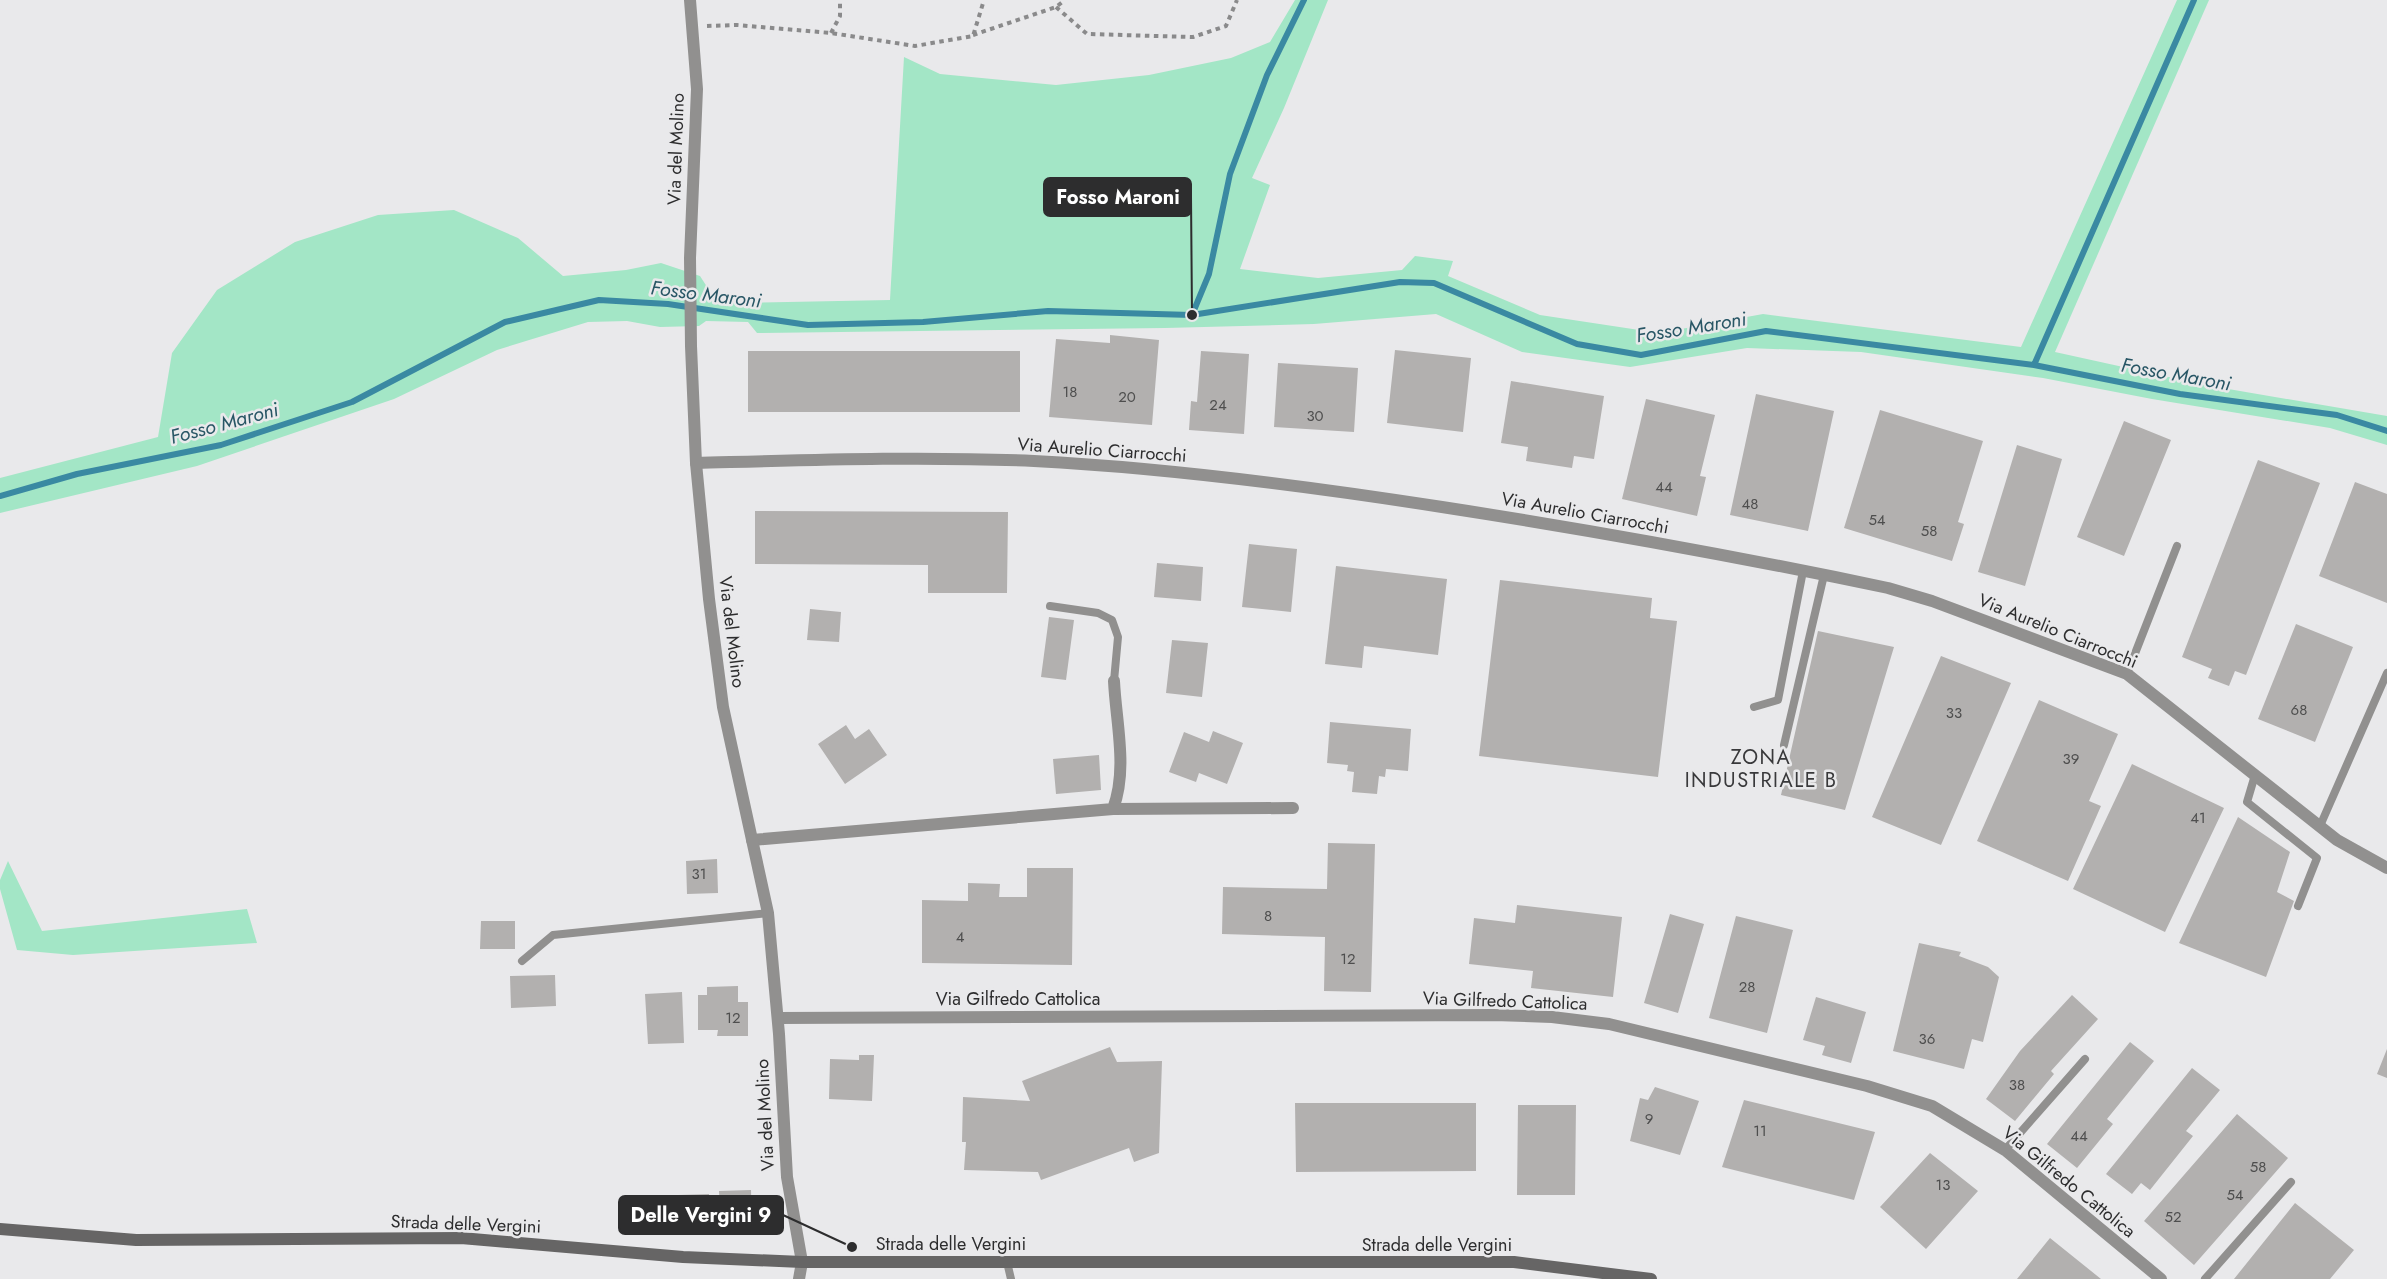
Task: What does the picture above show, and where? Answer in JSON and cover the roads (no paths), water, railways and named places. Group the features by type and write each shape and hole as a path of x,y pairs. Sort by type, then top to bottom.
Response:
{"main road":[{"name":"Strada delle Vergini","path":"0,1229 136,1240 461,1238 683,1257 802,1262 1514,1263 1650,1279"}],"street":[{"name":"Via del Molino","path":"690,0 694,27 697,90 690,258 696,463 709,599 723,707 768,913 787,1178 802,1262"},
{"name":"Via Aurelio Ciarrocchi","path":"696,463 913,458 1035,461 1152,470 1319,488 1571,527 1888,588 1932,601 2127,674 2337,840 2387,868"},
{"path":"1113,809 1118,796 1120,762 1114,681"},
{"path":"752,840 1113,809 1293,808"},
{"name":"Via Gilfredo Cattolica","path":"777,1018 1470,1015 1552,1017 1609,1024 1868,1086 1932,1106 2005,1150 2161,1279"},
{"path":"799,1279 802,1262"}],"lane":[{"path":"2127,674 2177,546"},
{"path":"1754,707 1778,700 1803,571"},
{"path":"1784,745 1824,575"},
{"path":"1050,606 1098,613 1112,620 1118,637 1114,681"},
{"path":"2320,826 2387,673"},
{"path":"2255,775 2247,802 2317,858 2298,906"},
{"path":"522,961 552,935 768,913"},
{"path":"2005,1150 2085,1059"},
{"path":"2205,1279 2291,1182"},
{"path":"1007,1262 1011,1279"}],"waterway":[{"path":"1192,315 1209,274 1230,174 1267,75 1304,0"},
{"path":"2034,365 2194,0"},
{"name":"Fosso Maroni","path":"0,496 77,474 221,445 352,402 505,322 599,300 668,304 808,325 923,322 1048,311 1192,315 1400,282 1434,283 1577,344 1641,355 1766,331 2034,365 2180,394 2337,415 2387,431"}],"place":[{"name":"Fosso Maroni","path":"1192,315"},
{"name":"Delle Vergini 9","path":"852,1247"}],"district":[{"name":"ZONA INDUSTRIALE B","path":"1761,768"}]}
